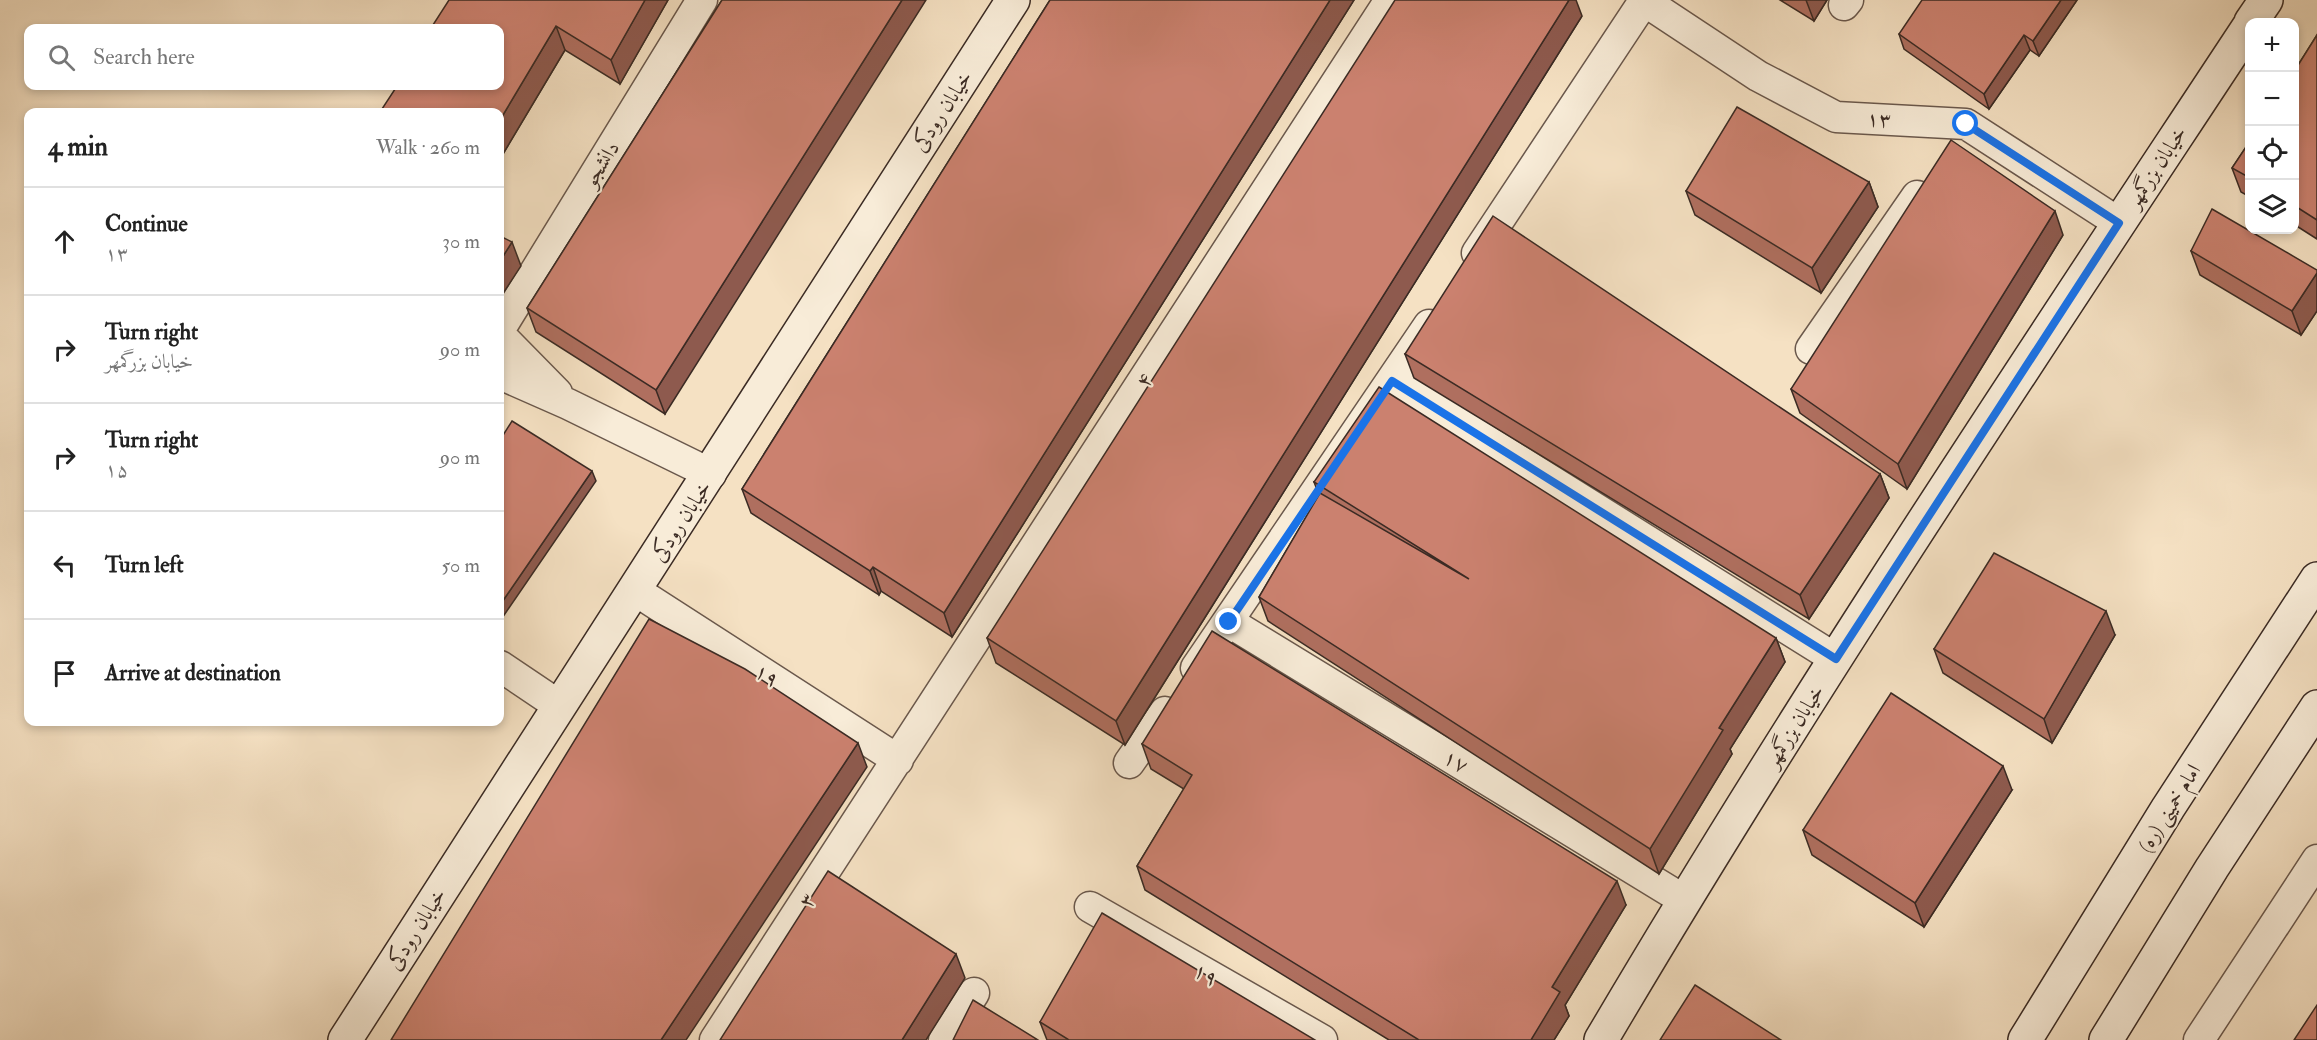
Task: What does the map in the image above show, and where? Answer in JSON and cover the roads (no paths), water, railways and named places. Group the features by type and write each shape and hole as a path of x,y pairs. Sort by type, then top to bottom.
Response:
{"main road":[{"name":"خیابان رودکی","path":"345,1040 558,705 636,591 1013,0"},
{"name":"خیابان بزرگمهر","path":"2254,18 2266,0"},
{"name":"خیابان بزرگمهر","path":"1601,1040 1684,900 1836,659 2245,32"},
{"name":"امام خمینی (ره)","path":"2025,1040 2168,808 2317,579"},
{"path":"2106,1040 2212,868 2317,707"}],"street":[{"name":"دانشجو","path":"504,322 702,0"},
{"name":"۴","path":"898,760 1390,0"},
{"path":"1463,274 1644,1"},
{"name":"۱۳","path":"1644,1 1758,76 1836,117 1966,124 2119,223"},
{"path":"1811,349 1966,124"},
{"path":"1129,763 1229,622 1444,303"},
{"path":"504,338 568,404"},
{"path":"504,376 568,404 711,474"},
{"path":"1392,381 1836,659"},
{"name":"۱۹","path":"636,591 898,760"},
{"name":"۱۷","path":"1229,622 1684,900"},
{"path":"504,669 558,705"},
{"name":"۳","path":"715,1040 898,760"},
{"path":"2199,1040 2317,860"},
{"name":"۱۹","path":"1090,908 1322,1040"},
{"path":"944,1040 974,993"}]}
